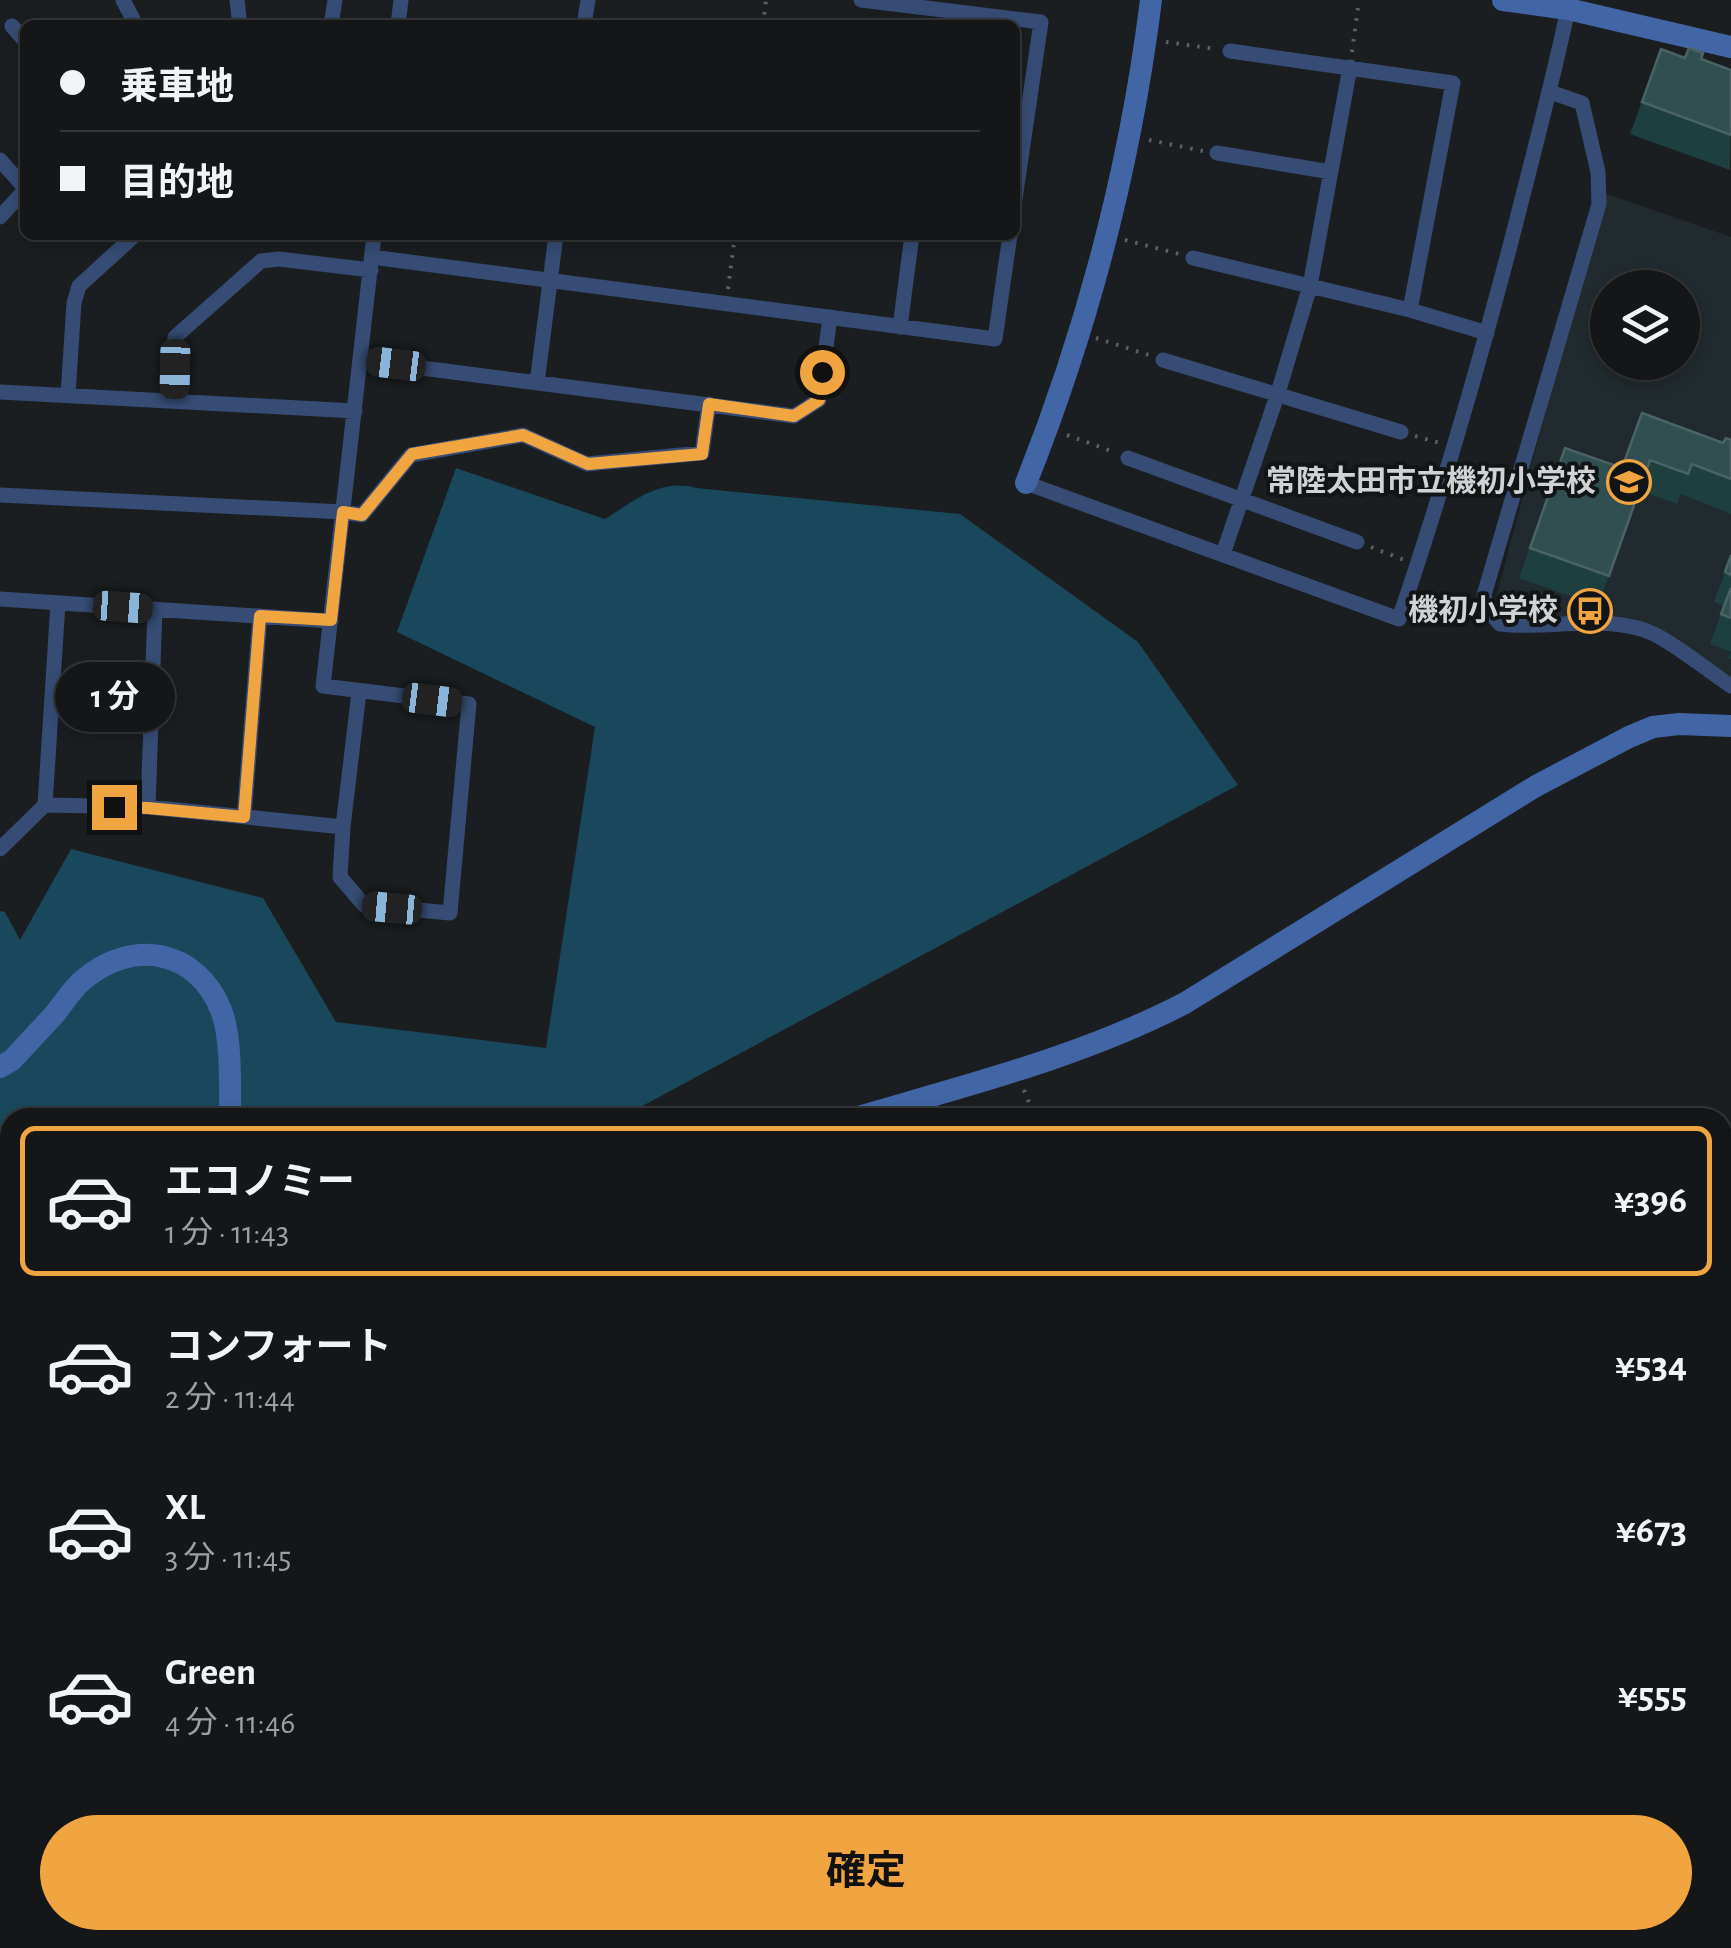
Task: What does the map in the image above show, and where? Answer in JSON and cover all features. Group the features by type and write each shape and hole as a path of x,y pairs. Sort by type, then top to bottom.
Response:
{"street":[{"path":"861,0 943,18 992,20"},
{"path":"1150,0 1130,136 1108,235 1080,333 1026,483 1399,619 1487,333 1569,4"},
{"path":"1503,0 1569,4 1731,46"},
{"path":"1020,21 1041,22 1020,165"},
{"path":"12,26 20,35"},
{"path":"1230,52 1453,83 1410,310"},
{"path":"1223,554 1310,286 1350,67"},
{"path":"1550,92 1582,103 1598,172 1599,204 1484,595 1488,610 1500,624 1589,623 1652,634 1731,686"},
{"path":"1218,154 1331,172"},
{"path":"0,160 20,183"},
{"path":"0,217 20,195"},
{"path":"68,395 78,286 129,240"},
{"path":"359,692 340,876 364,905 450,913 469,704 324,686 373,240"},
{"path":"537,383 555,240"},
{"path":"900,327 911,240"},
{"path":"174,401 175,338 260,261 371,264 550,281 994,339 1009,240"},
{"path":"1193,258 1410,310 1487,333"},
{"path":"360,360 794,416 819,400 830,318"},
{"path":"1163,360 1401,432"},
{"path":"0,392 354,411"},
{"path":"0,495 362,515 412,454 523,435 588,464 702,454 709,404"},
{"path":"1128,458 1357,542"},
{"path":"0,599 331,620"},
{"path":"0,849 45,805 58,603"},
{"path":"148,808 155,609"},
{"path":"244,817 260,616"},
{"path":"889,1108 1096,1044 1144,1024 1185,1003 1536,786 1629,737 1679,724 1731,726"},
{"path":"45,805 148,808 343,827"},
{"path":"0,1067 12,1060 84,980 119,958 151,953 181,962 200,975 222,1011 229,1052 230,1108"}],"path":[{"path":"1350,67 1359,0"},
{"path":"1146,38 1230,52"},
{"path":"1130,136 1218,154"},
{"path":"1108,235 1193,258"},
{"path":"726,304 734,240"},
{"path":"1080,333 1163,360"},
{"path":"1048,428 1128,458"},
{"path":"1401,432 1454,448"},
{"path":"1357,542 1418,566"},
{"path":"1016,1070 1032,1108"}],"shaded area":[{"name":"常陸太田市立機初小学校","path":"1604,193 1731,237 1731,677 1653,627 1506,617 1495,601"},
{"path":"456,468 605,519 648,493 671,486 960,514 1138,642 1238,785 639,1108 0,1108 0,911 5,912 20,940 71,849 263,898 336,1022 546,1048 595,727 397,632"}],"building":[{"path":"1689,48 1703,53 1701,59 1731,70 1731,135 1642,102 1661,49 1685,58"},
{"path":"1642,413 1723,443 1726,438 1731,440 1731,479 1692,464 1688,474 1650,460 1609,576 1530,548 1565,448 1622,468"},
{"path":"1731,588 1731,618 1721,614"}],"place":[{"name":"常陸太田市立機初小学校","path":"1629,482"},
{"name":"機初小学校","path":"1590,611"}],"route":[{"path":"114,807 244,817 260,616 331,620 343,512 362,515 412,454 523,435 588,464 702,454 709,404 794,416 819,400 822,372"}]}
